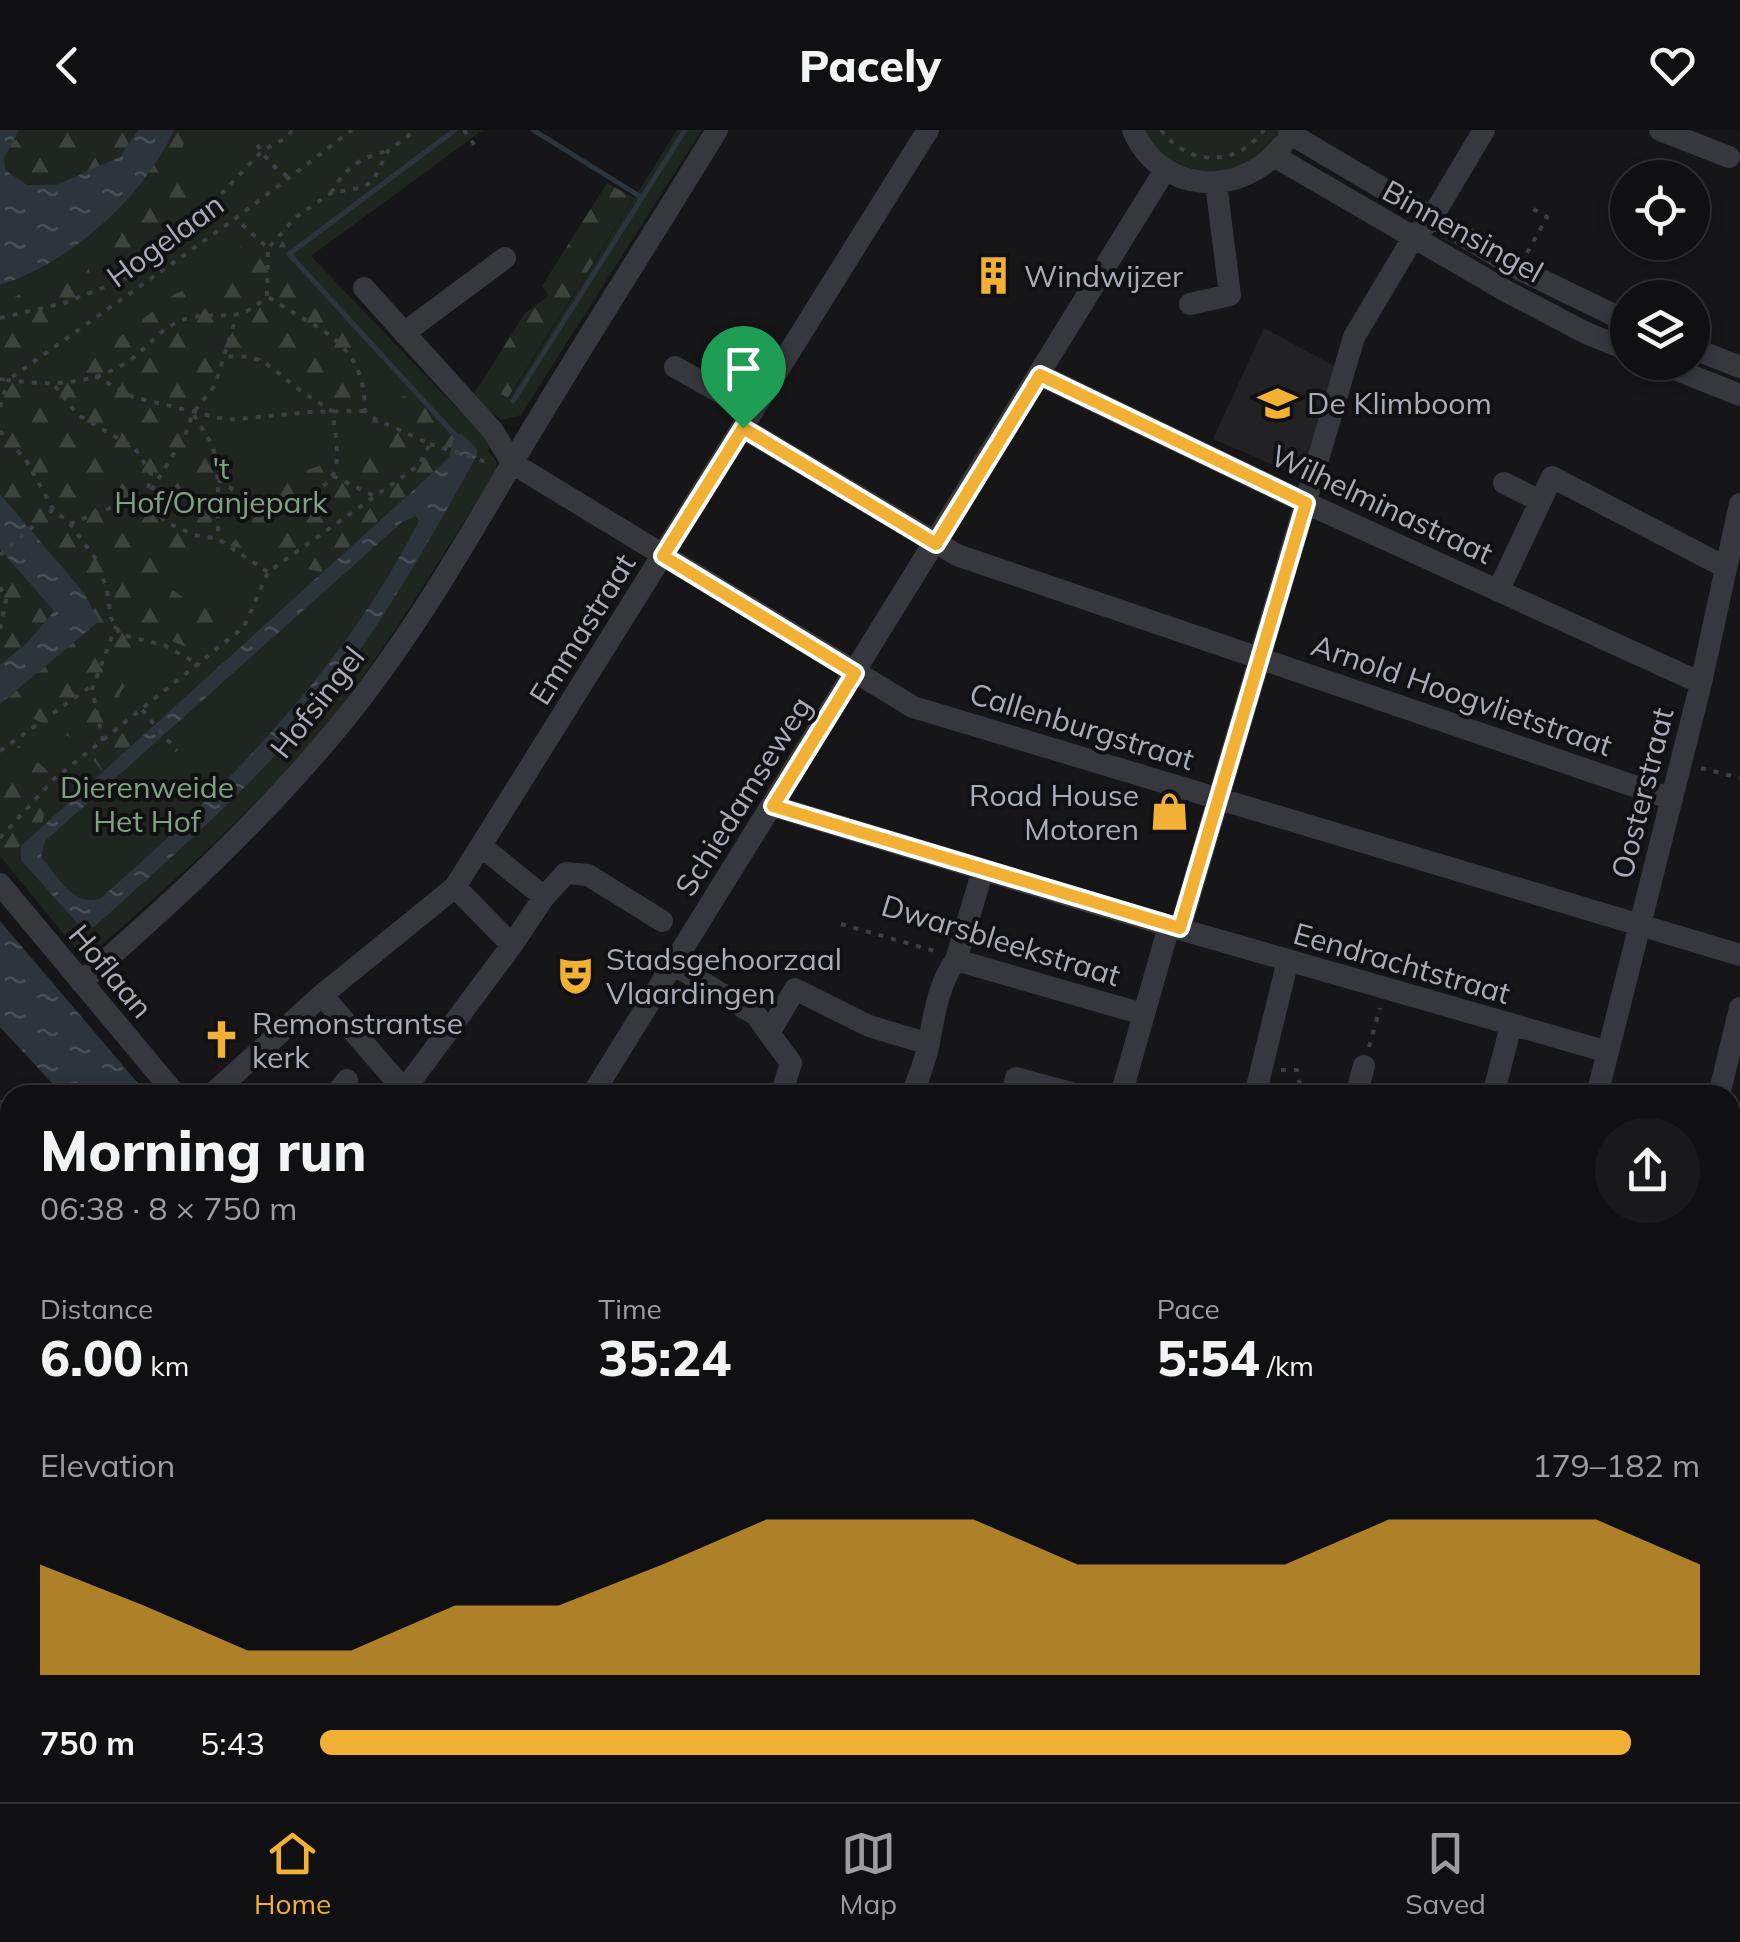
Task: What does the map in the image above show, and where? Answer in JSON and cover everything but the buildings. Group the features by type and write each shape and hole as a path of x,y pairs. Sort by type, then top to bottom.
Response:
{"street":[{"name":"Hofsingel","path":"81,982 217,860 284,791 346,717 418,617 718,130"},
{"name":"Emmastraat","path":"223,1085 322,995 455,887 928,130"},
{"path":"1133,130 1142,147 1165,170 1190,180 1216,184 1242,178 1274,156 1290,132"},
{"path":"1125,1085 1143,1014 1219,799 1354,337 1484,130"},
{"path":"1660,130 1729,157"},
{"name":"Binnensingel","path":"1290,132 1519,269 1610,313"},
{"name":"Binnensingel","path":"1274,156 1522,300 1610,342"},
{"name":"Schiedamseweg","path":"598,1085 1165,170"},
{"path":"1190,304 1230,295 1216,184"},
{"path":"404,334 505,258"},
{"path":"364,288 493,431 512,463"},
{"path":"1710,355 1740,367"},
{"name":"Arnold Hoogvlietstraat","path":"675,367 748,420 956,555 1672,799"},
{"name":"Wilhelminastraat","path":"1040,375 1306,503 1701,682"},
{"path":"1702,380 1740,395"},
{"name":"Callenburgstraat","path":"512,463 914,707 1740,955"},
{"path":"1498,591 1552,476 1725,567"},
{"path":"1504,483 1540,501"},
{"name":"Oosterstraat","path":"1600,1085 1701,682 1740,504"},
{"name":"Eendrachtstraat","path":"773,806 1608,1052"},
{"path":"481,846 544,898"},
{"path":"915,1085 929,1044 930,1027 948,970 956,960 983,870"},
{"path":"407,1085 566,873 588,875 662,921"},
{"name":"Hoflaan","path":"0,884 168,1085"},
{"path":"455,887 512,945"},
{"name":"Dwarsbleekstraat","path":"956,960 1143,1014"},
{"path":"1257,1085 1288,960"},
{"path":"674,964 756,1015 791,1063 784,1085"},
{"path":"769,1033 795,989 869,1026 929,1044"},
{"path":"322,995 396,1085"},
{"path":"1722,1085 1740,1008"},
{"path":"1496,1085 1511,1026"},
{"path":"1359,1085 1364,1066"},
{"path":"1014,1085 1016,1078 1042,1085"}],"path":[{"path":"0,318 64,303 125,279 186,231 262,151 284,140 293,130"},
{"name":"Hogelaan","path":"8,380 352,130"},
{"path":"267,296 268,248 296,217 331,193 355,162 388,150 416,130"},
{"path":"464,130 477,149"},
{"path":"1161,130 1189,154 1216,159 1242,151 1264,130"},
{"path":"258,145 270,162 288,176"},
{"path":"331,193 364,187 374,179 388,150"},
{"path":"1528,206 1546,217 1528,253"},
{"path":"236,218 268,248"},
{"path":"0,379 54,386 95,376 132,358 166,328 188,318 236,317 267,296"},
{"path":"267,296 345,348 360,369 365,411"},
{"path":"146,499 185,434 193,413 215,385 236,317"},
{"path":"222,357 239,355 268,363 333,412"},
{"path":"95,376 133,397 228,420 365,411 430,444 482,462"},
{"path":"0,407 8,380"},
{"path":"54,386 78,415 135,448 151,474 146,499"},
{"path":"218,480 259,504 272,507 311,495 332,476 335,465 333,412"},
{"path":"193,413 213,446 218,480 218,539"},
{"path":"0,431 26,460 53,509 70,524 96,559 120,634 166,646 200,665"},
{"path":"0,838 54,779 244,627 268,572 419,465 430,444"},
{"path":"332,476 374,496"},
{"path":"70,524 124,502 146,499"},
{"path":"146,499 166,522 194,535 218,539 268,572"},
{"path":"0,555 53,509"},
{"path":"0,588 6,600 0,629"},
{"path":"103,742 92,689 116,626"},
{"path":"0,751 94,684"},
{"path":"142,710 178,752"},
{"path":"1681,763 1740,778"},
{"name":"Dwarsbleekstraat","path":"841,924 956,960"},
{"path":"1364,1066 1385,989"},
{"path":"1262,1066 1298,1070 1300,1085"}],"shaded area":[{"name":"De Klimboom","path":"1264,328 1336,367 1303,478 1213,439"}],"green space":[{"name":"'t Hof/Oranjepark","path":"0,130 483,130 311,256 492,445 488,450 497,462 496,471 385,645 316,737 221,836 85,960 0,856"},
{"path":"32,130 138,130 120,157 56,185 27,185 5,170 4,158 13,141"},
{"path":"174,130 189,130 182,156 200,189 199,200 140,244 113,254 85,236 133,196"},
{"path":"677,130 702,130 521,415 502,420 471,397 481,383 509,398"},
{"path":"1142,130 1282,130 1254,163 1211,176 1168,162"},
{"path":"607,183 634,198 508,398 481,383 525,313 549,296 542,286"},
{"path":"275,224 289,254 367,337 355,367 359,403 335,408 267,363 219,355 212,377 183,431 210,439 214,468 214,516 208,530 211,557 182,560 163,583 195,606 227,613 223,637 200,652 150,633 142,650 142,670 124,688 117,704 131,745 102,771 78,741 2,703 98,621 0,494 0,313 3,304 73,263 89,269 94,291 125,279 18,358 21,365 37,375 41,392 58,376 93,358 175,294 212,278 242,245"},
{"path":"416,390 455,435 449,457 321,572 266,560 256,551 230,546 272,494 302,472 349,455 383,406"},
{"path":"0,549 54,611 27,643 0,665"},
{"path":"19,746 51,774 42,826 4,860 0,856 0,759"}],"water":[{"path":"0,130 19,130 4,158 5,170 27,185 56,185 120,157 138,130 174,130 144,179 102,224 52,261 0,285"},
{"path":"462,434 477,449 477,455 388,608 327,695 245,787 185,844 94,927 78,924 21,860 21,846 439,467 449,457 455,435","holes":["416,516 419,521 355,627 318,677 236,770 101,898 91,900 74,895 41,857 45,841 402,522"]},
{"path":"0,494 84,593 99,621 0,704 0,665 27,643 54,611 0,549"},
{"path":"0,921 139,1085 54,1085 0,1027"}],"waterway":[{"path":"455,130 289,254 455,435"},
{"path":"533,130 641,197"},
{"path":"513,401 685,130"}],"place":[{"name":"Windwijzer","path":"994,276"},
{"name":"De Klimboom","path":"1277,403"},
{"name":"Road House Motoren","path":"1169,812"},
{"name":"Stadsgehoorzaal Vlaardingen","path":"576,976"},
{"name":"Remonstrantse kerk","path":"222,1040"}],"route":[{"path":"1040,375 1306,503 1180,928 773,806 855,673 663,556 743,428 936,544 1040,375"}],"park label":[{"name":"Dierenweide Het Hof","path":"147,804"}]}
